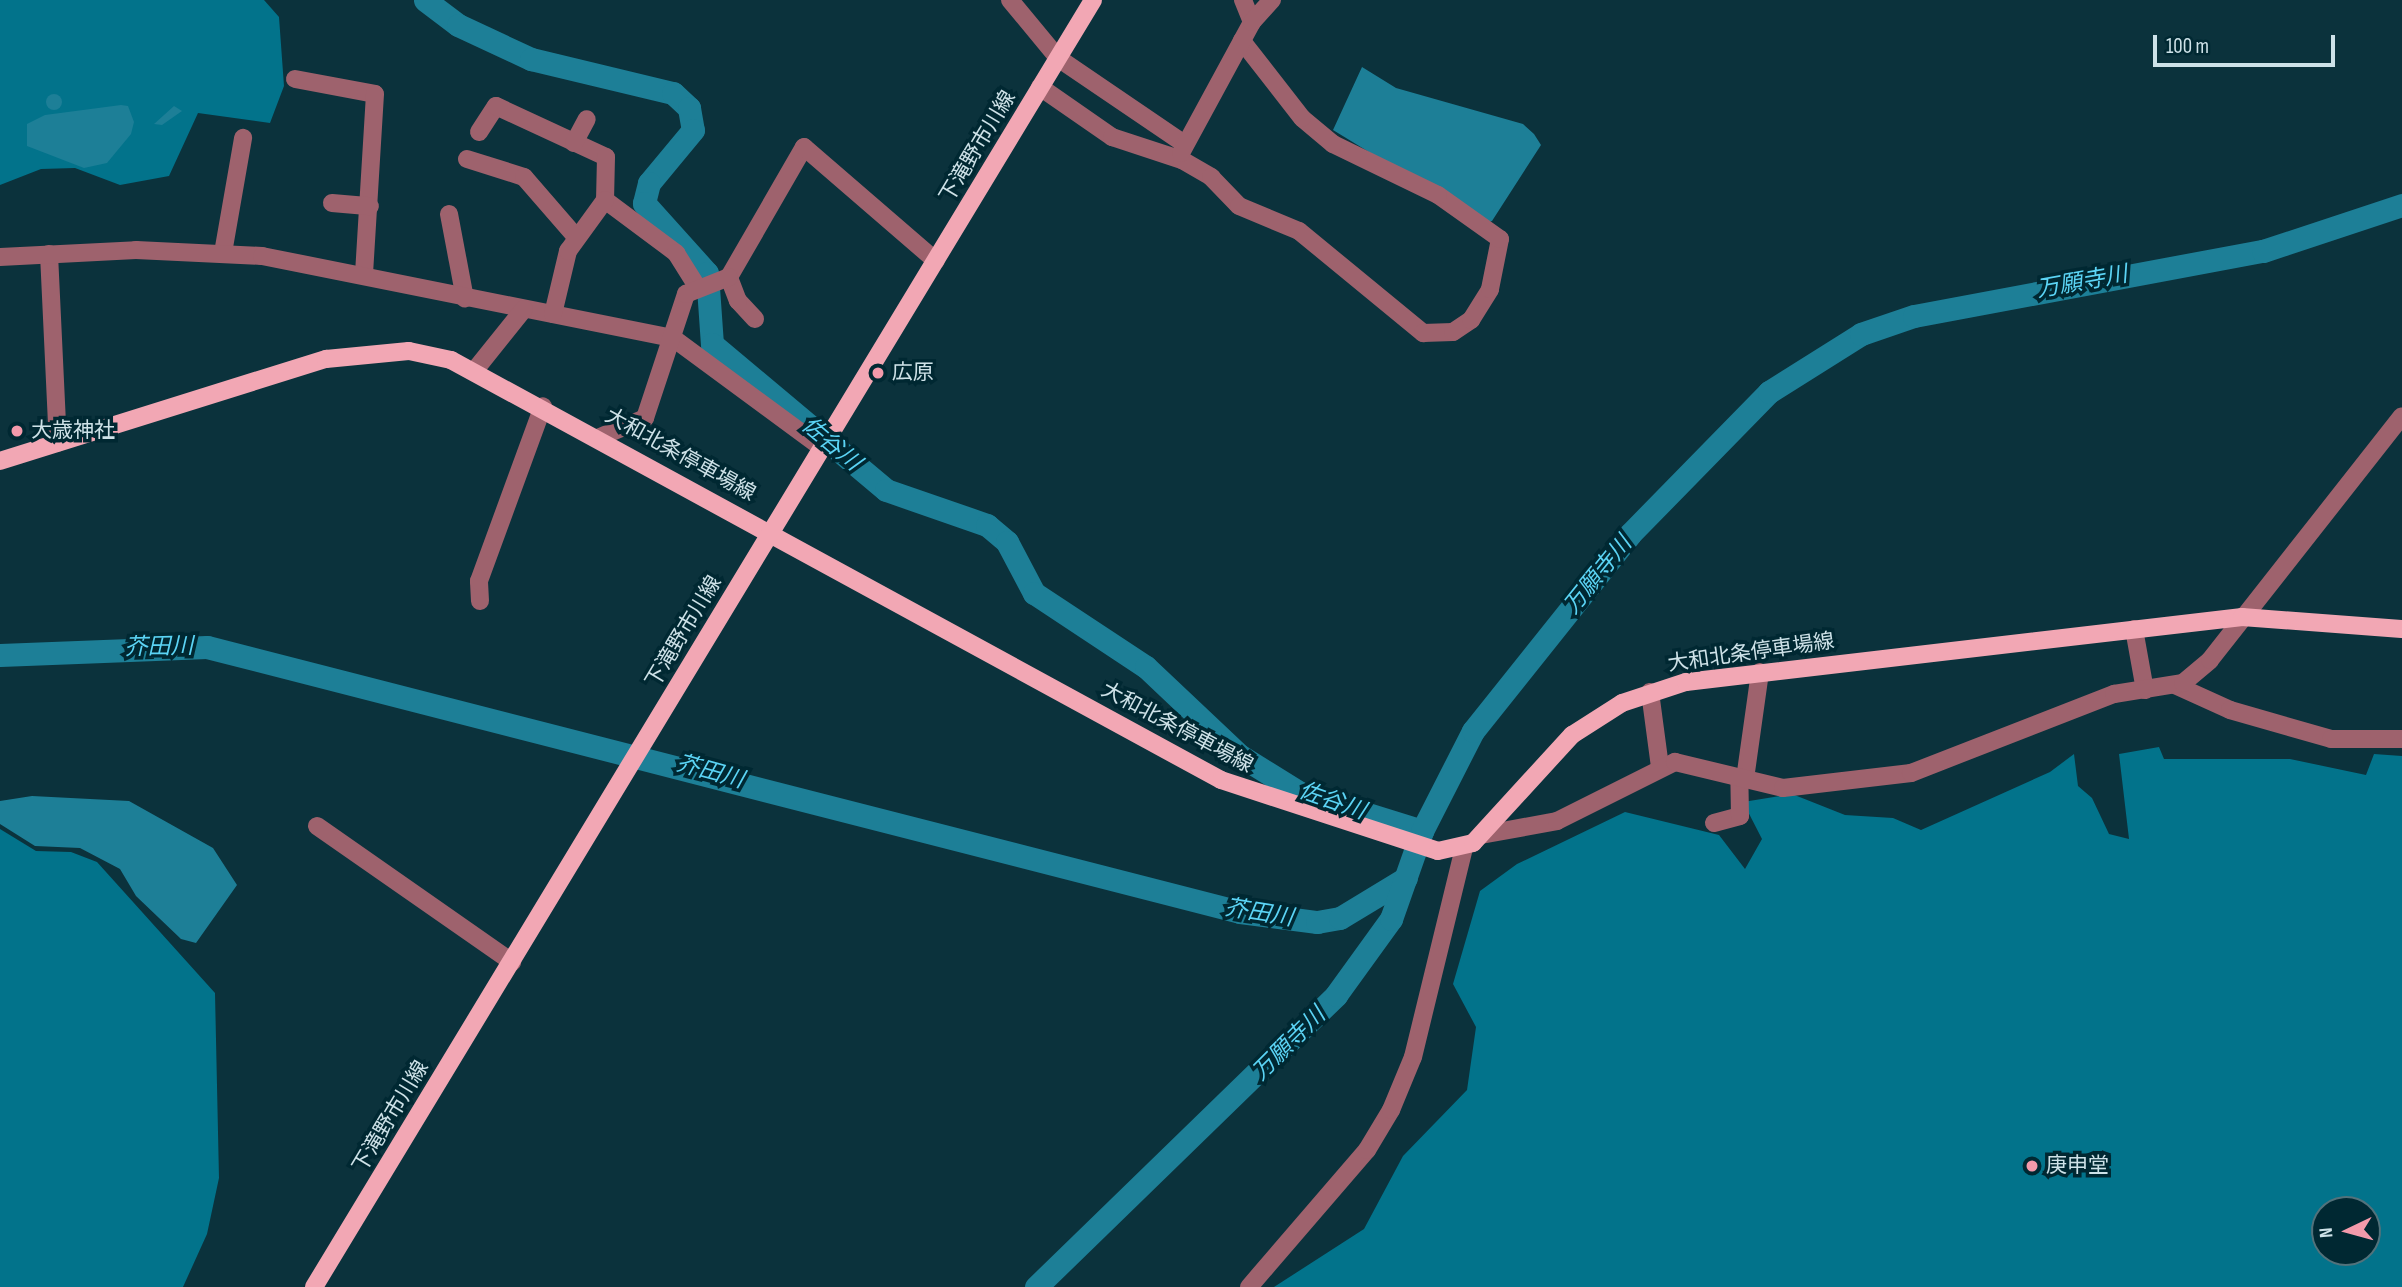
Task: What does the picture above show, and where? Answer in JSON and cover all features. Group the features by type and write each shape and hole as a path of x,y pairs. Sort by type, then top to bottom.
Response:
{"main road":[{"name":"下滝野市川線","path":"314,1287 1093,0"},
{"name":"大和北条停車場線","path":"0,461 368,351 409,351 475,370 771,530 1221,780 1425,849 1464,848 1481,835 1572,734 1650,692 1760,672 2242,617 2402,629"}],"street":[{"path":"1010,0 1058,58 1182,151 1240,206 1299,231 1423,333 1453,332 1471,320 1490,289 1500,239 1438,195 1333,144 1301,118 1241,41"},
{"path":"1243,0 1252,22"},
{"path":"1182,151 1252,22 1272,0"},
{"path":"295,79 375,94 364,273"},
{"path":"1040,87 1112,137 1182,151"},
{"path":"479,132 496,106 606,157 606,200 576,237 552,314"},
{"path":"575,144 587,119"},
{"path":"223,253 243,138"},
{"path":"600,437 645,418 686,294 697,286 729,277 804,147 936,261"},
{"path":"467,159 524,177 576,237"},
{"path":"606,200 676,253 697,286"},
{"path":"332,203 370,206"},
{"path":"449,214 465,299"},
{"path":"0,257 49,254 223,253 364,273 465,299 673,338 826,442"},
{"path":"49,254 58,443"},
{"path":"729,277 738,301 755,319"},
{"path":"475,370 524,309"},
{"path":"480,601 479,581 543,406"},
{"path":"1481,835 1557,821 1660,767 1693,762 1783,788 1911,773 2114,694 2175,685 2195,676 2402,416"},
{"path":"2134,629 2146,690"},
{"path":"1714,823 1740,816 1742,778 1760,672"},
{"path":"2175,685 2230,710 2331,739 2402,739"},
{"path":"1650,692 1660,767"},
{"path":"317,826 512,962"},
{"path":"1249,1287 1367,1150 1391,1110 1413,1057 1464,848"}],"shaded area":[{"path":"0,0 264,0 279,17 284,86 270,123 198,113 169,176 120,185 75,168 41,169 0,185"},
{"path":"1362,67 1396,88 1523,124 1534,134 1541,145 1492,221 1485,223 1333,130"},
{"path":"54,94 60,96 60,108 54,110 48,108 46,102 48,96"},
{"path":"128,106 134,122 131,134 107,163 84,168 27,146 27,124 45,115"},
{"path":"174,106 182,111 162,125 154,124"},
{"path":"2159,747 2164,759 2290,759 2366,775 2374,754 2402,756 2402,1287 1274,1287 1364,1229 1403,1156 1467,1090 1476,1027 1453,984 1480,891 1517,864 1625,812 1719,835 1745,869 1762,839 1743,802 1792,794 1845,815 1893,818 1921,830 2050,772 2074,754 2078,786 2092,798 2109,834 2129,839 2119,754"},
{"path":"32,796 129,801 213,848 237,885 196,943 181,939 136,896 120,869 80,848 35,846 0,824 0,801"},
{"path":"0,829 36,851 71,852 97,862 215,993 219,1178 207,1234 183,1287 0,1287"}],"waterway":[{"name":"佐谷川","path":"425,0 458,25 531,59 673,93 689,108 693,130 649,183 644,203 707,273 712,344 886,490 987,525 1007,542 1034,593 1146,667 1239,755 1300,793 1422,831"},
{"name":"万願寺川","path":"1036,1287 1336,995 1391,919 1422,831 1473,731 1630,534 1769,392 1861,334 1914,316 2263,251 2402,205"},
{"name":"芥田川","path":"0,655 207,647 1240,912 1317,922 1340,918 1406,878"}],"place":[{"name":"広原","path":"878,373"},
{"name":"大歳神社","path":"17,431"},
{"name":"庚申堂","path":"2032,1166"}]}
